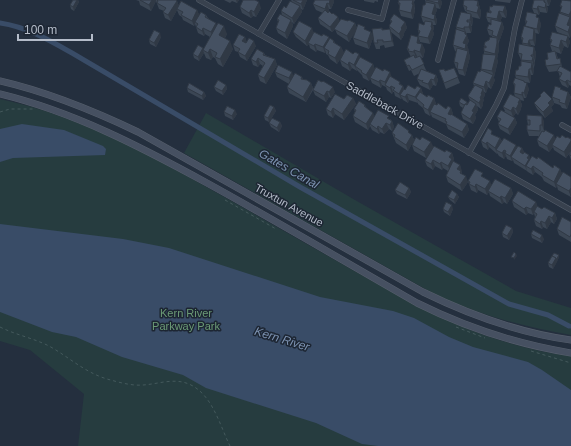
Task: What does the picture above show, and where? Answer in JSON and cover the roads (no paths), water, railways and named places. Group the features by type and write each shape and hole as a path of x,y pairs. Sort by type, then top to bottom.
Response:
{"main road":[{"name":"Truxtun Avenue","path":"0,81 57,97 95,112 138,132 416,288 444,302 488,320 510,327 571,340"},
{"name":"Truxtun Avenue","path":"0,94 53,109 133,143 253,208 417,303 439,314 484,332 507,339 571,353"}],"street":[{"name":"Saddleback Drive","path":"199,0 571,210"},
{"path":"259,34 279,0"},
{"path":"348,10 382,19 387,0"},
{"path":"438,60 454,0"},
{"path":"469,153 504,88 513,34 522,0"},
{"path":"562,125 571,130"}],"water":[{"path":"22,124 64,130 103,146 106,149 105,155 13,158 0,162 0,129"},
{"name":"Kern River","path":"0,224 123,239 169,248 320,297 393,311 414,318 449,337 473,347 528,362 571,390 571,446 378,446 362,444 316,423 206,388 183,375 122,357 76,337 52,332 0,312"}],"waterway":[{"name":"Gates Canal","path":"0,23 29,31 55,43 300,187 509,304 548,315 569,326"}],"park label":[{"name":"Kern River Parkway Park","path":"186,319"}]}
